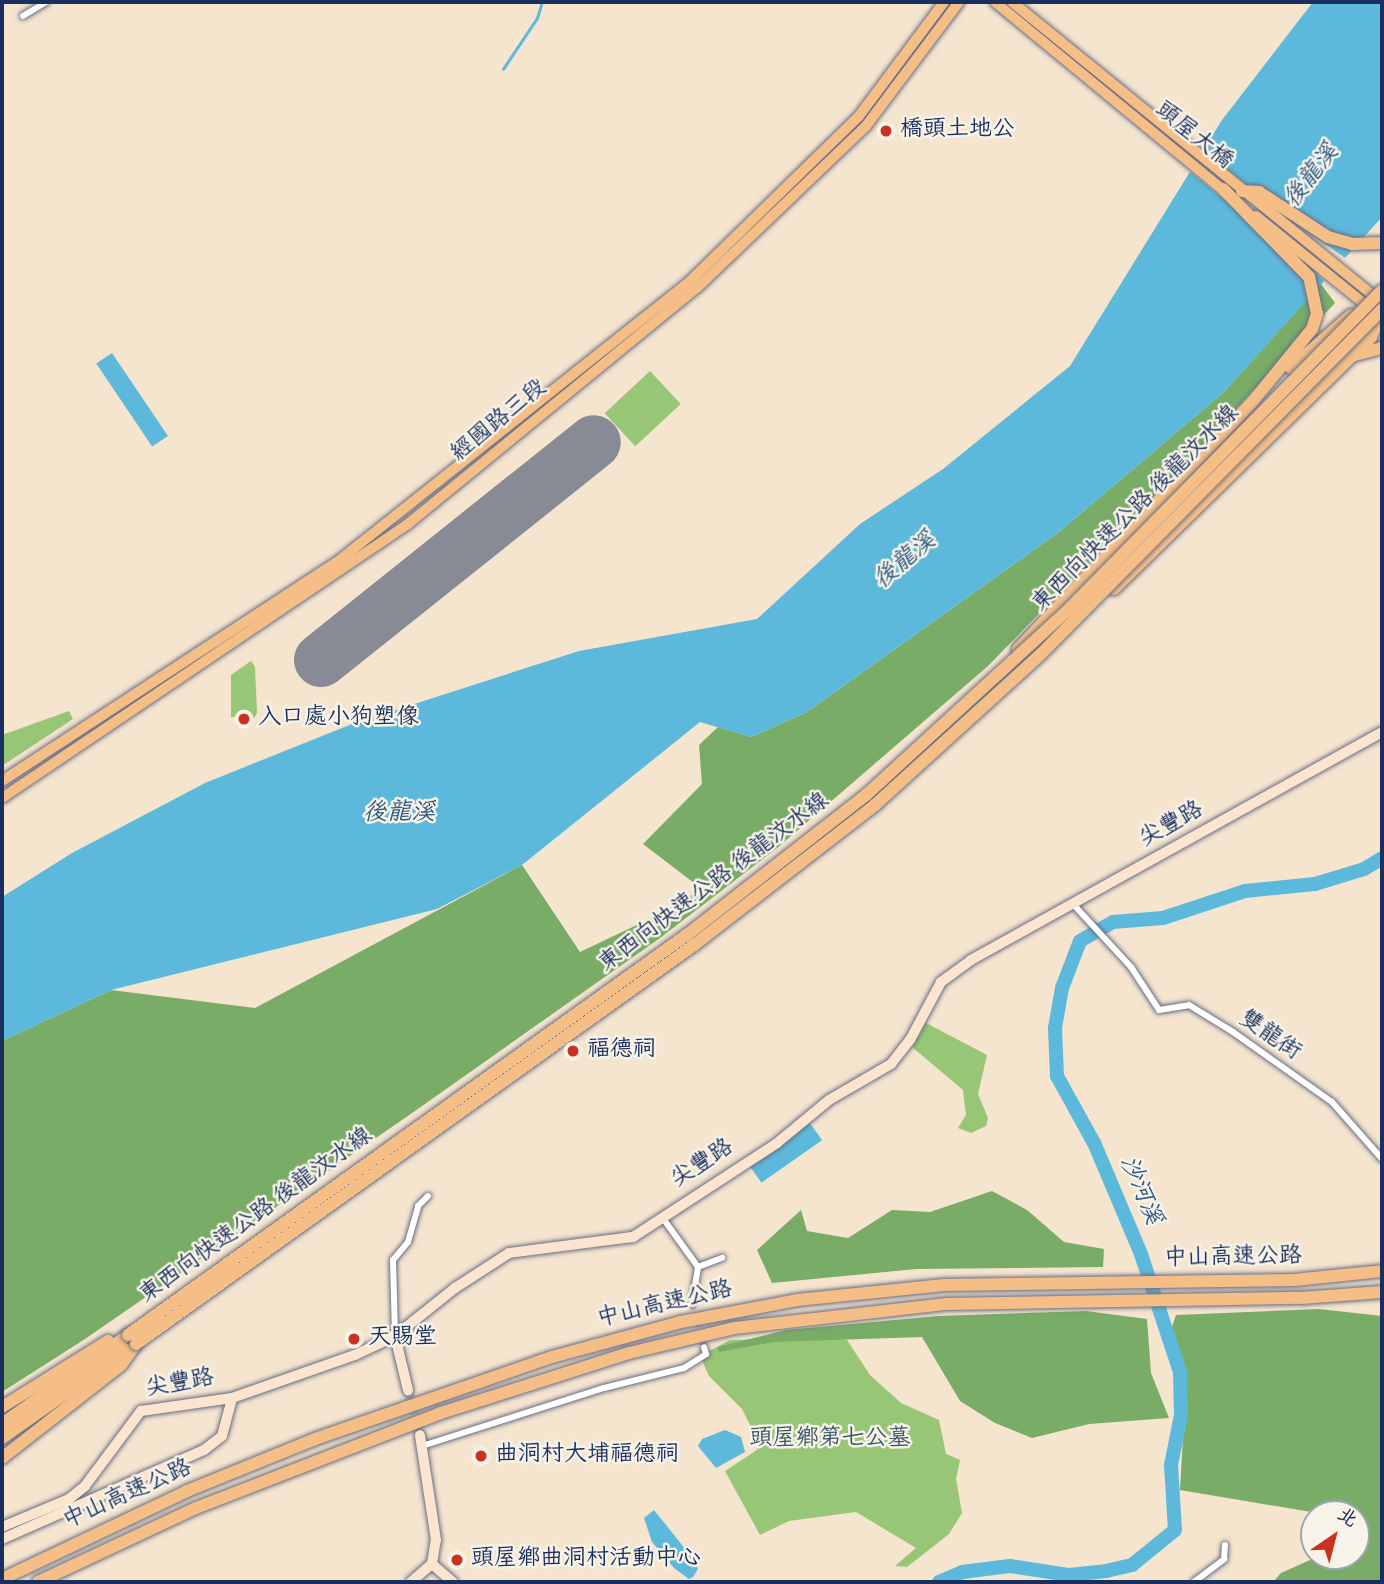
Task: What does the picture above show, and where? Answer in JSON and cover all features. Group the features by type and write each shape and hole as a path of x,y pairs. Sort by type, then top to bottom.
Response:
{"highway":[{"path":"975,699 1306,341 1317,314 1315,295 1297,262 1223,189"},
{"path":"1242,191 1259,192 1328,237 1352,244 1382,243"},
{"path":"1041,654 1067,635 1371,337 1375,304 1382,282"},
{"path":"1254,400 1330,334 1375,304"},
{"name":"東西向快速公路 後龍汶水線","path":"2,1424 132,1340 760,896 875,805 1041,654 1375,304"},
{"name":"東西向快速公路 後龍汶水線","path":"2,1438 688,934 866,795 975,699 1375,304"},
{"path":"1351,356 1382,348"},
{"name":"中山高速公路","path":"2,1579 187,1491 314,1439 624,1336 730,1311 872,1291 1204,1282 1382,1271"},
{"name":"中山高速公路","path":"38,1582 195,1508 441,1413 629,1353 735,1328 874,1309 1382,1292"},
{"path":"2,1407 101,1344 132,1340"},
{"path":"2,1458 121,1365 132,1340"}],"main road":[{"name":"經國路三段","path":"2,781 337,562 691,280 859,116 944,2"},
{"name":"經國路三段","path":"2,798 408,524 698,288 866,126 959,2"},
{"name":"頭屋大橋","path":"1003,3 1223,189 1375,304"},
{"name":"頭屋大橋","path":"1003,3 1242,191 1375,304"}],"street":[{"path":"23,16 46,2"},
{"name":"尖豐路","path":"2,1527 69,1499 85,1486 141,1412 232,1398 355,1355 395,1336 465,1280 509,1252 633,1237 777,1143 829,1100 891,1064 910,1040 941,982 1073,904 1382,732"},
{"name":"雙龍街","path":"1073,904 1130,967 1159,1010 1189,1005 1233,1032 1332,1102 1382,1160"},
{"path":"408,1390 395,1336 393,1260 408,1242 418,1206 428,1196"},
{"path":"662,1217 698,1266 692,1304"},
{"path":"698,1266 722,1258"},
{"path":"422,1446 604,1388 684,1368 706,1354 704,1347"},
{"path":"2,1539 204,1450 222,1436 232,1398"},
{"path":"411,1582 432,1564 436,1540 419,1435"},
{"path":"1194,1582 1224,1559 1226,1545"},
{"path":"432,1564 453,1582"}],"green space":[{"path":"1321,284 1335,303 1171,478 988,666 777,848 660,938 415,1111 85,1339 2,1392 2,1041 111,990 255,1008 522,865 580,952 662,913 702,889 643,844 702,784 699,745 718,727 751,737 807,712 1059,532 1224,392"},
{"path":"650,371 681,404 635,446 605,413"},
{"path":"251,661 255,667 257,713 254,718 231,717 231,675"},
{"path":"69,711 73,719 2,766 2,735"},
{"path":"926,1023 987,1055 978,1094 988,1118 986,1126 971,1133 958,1128 966,1115 963,1090 912,1047"},
{"path":"992,1191 1027,1210 1064,1242 1104,1249 1103,1267 916,1269 772,1283 757,1250 801,1210 807,1231 848,1238 892,1210 930,1212"},
{"path":"1319,1309 1382,1316 1382,1582 1273,1582 1281,1573 1300,1564 1300,1570 1370,1570 1370,1500 1300,1500 1300,1510 1180,1490 1186,1383 1172,1327 1176,1315"},
{"path":"1086,1311 1147,1319 1151,1373 1169,1418 1089,1424 1032,1438 995,1423 960,1401 922,1337 774,1342 719,1352 717,1347 786,1330 938,1316"},
{"name":"頭屋鄉第七公墓","path":"730,1340 847,1340 870,1375 901,1403 939,1420 946,1454 960,1460 956,1479 962,1513 949,1534 907,1567 895,1566 916,1548 856,1512 789,1521 760,1535 725,1471 757,1450 756,1437 742,1409 709,1376 700,1356"}],"water":[{"name":"後龍溪","path":"1313,2 1382,2 1382,217 1224,392 1059,532 807,712 751,737 700,722 522,865 437,909 111,990 2,1041 2,897 72,853 205,783 352,724 579,651 757,619 860,524 943,469 1070,366 1222,120"},
{"path":"112,353 168,436 152,447 96,364"},
{"path":"810,1123 822,1140 761,1183 749,1165"},
{"path":"725,1430 741,1437 745,1452 716,1468 698,1446 702,1439"},
{"path":"654,1510 694,1560 698,1569 693,1577 689,1579 674,1568 652,1542 644,1518"}],"pier":[{"path":"1201,148 1281,213 1348,260 1327,283 1188,170"}],"waterway":[{"path":"503,69 537,18 542,2"},
{"name":"沙河溪","path":"939,1582 962,1572 1010,1566 1069,1575 1106,1571 1132,1565 1175,1530 1171,1465 1181,1415 1180,1372 1141,1254 1094,1143 1057,1076 1055,1028 1062,988 1080,941 1113,922 1163,918 1245,891 1315,884 1364,869 1382,858"}],"runway":[{"path":"321,660 594,442"}],"tunnel":[{"path":"692,1304 704,1347"},
{"path":"408,1390 420,1435"}],"place":[{"name":"橋頭土地公","path":"886,131"},
{"name":"入口處小狗塑像","path":"244,719"},
{"name":"福德祠","path":"573,1051"},
{"name":"天賜堂","path":"354,1339"},
{"name":"曲洞村大埔福德祠","path":"481,1456"},
{"name":"頭屋鄉曲洞村活動中心","path":"457,1560"}]}
